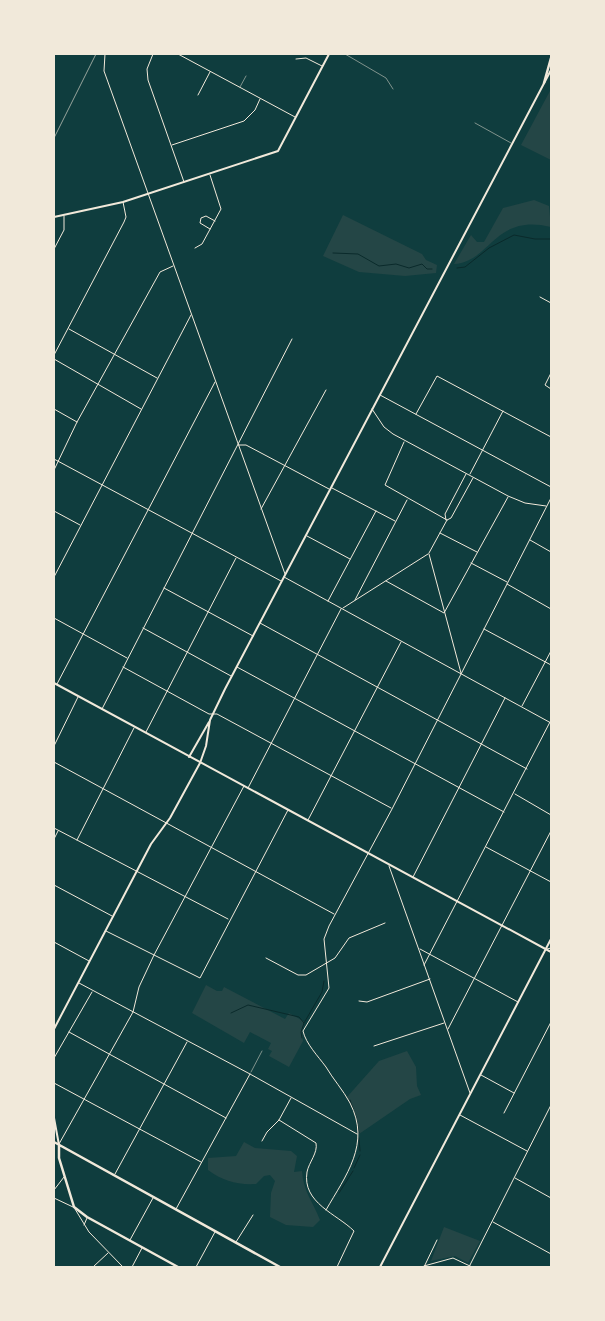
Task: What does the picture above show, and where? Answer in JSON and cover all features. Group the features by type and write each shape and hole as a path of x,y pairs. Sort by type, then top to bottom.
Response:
{"main road":[{"path":"544,83 551,58"},
{"path":"54,1142 280,1267"},
{"path":"59,1145 74,1207 87,1217 178,1267"}],"street":[{"path":"105,54 104,71 284,576 551,722 424,965"},
{"path":"153,54 148,69 148,80 184,182"},
{"path":"178,54 296,117"},
{"path":"54,217 123,202 278,151 329,54"},
{"path":"296,59 306,58 322,66"},
{"path":"190,757 379,394 551,70"},
{"path":"198,94 210,71"},
{"path":"171,146 244,121 255,110 260,98"},
{"path":"195,248 202,244 221,209 210,174"},
{"path":"54,355 124,222 126,211 123,202"},
{"path":"54,249 64,230 64,216"},
{"path":"210,229 200,223 201,218 206,216 215,221"},
{"path":"54,470 77,422 160,272 173,266"},
{"path":"540,297 551,303"},
{"path":"54,577 191,315"},
{"path":"68,328 158,378"},
{"path":"101,709 292,339"},
{"path":"54,359 142,409"},
{"path":"551,373 545,385 551,388"},
{"path":"416,414 437,376 504,410 551,437"},
{"path":"215,381 55,684 551,952"},
{"path":"261,509 326,390"},
{"path":"379,394 551,487"},
{"path":"54,409 77,422"},
{"path":"372,409 384,427 405,441 524,504 547,506"},
{"path":"470,475 504,410"},
{"path":"405,441 385,485 446,520"},
{"path":"238,446 246,445 395,522"},
{"path":"54,460 281,582"},
{"path":"248,788 342,608 429,554 446,520 445,514 466,473"},
{"path":"446,520 451,518 473,477"},
{"path":"444,613 508,496"},
{"path":"326,1210 354,1162 357,1151 357,1134 355,1117 349,1102 303,1031 329,988 324,939 551,498"},
{"path":"355,600 407,499"},
{"path":"54,511 81,526"},
{"path":"328,601 376,511"},
{"path":"440,533 478,552"},
{"path":"306,535 350,560"},
{"path":"530,540 551,552"},
{"path":"429,554 461,673"},
{"path":"146,733 237,557"},
{"path":"472,563 551,609"},
{"path":"386,581 444,613"},
{"path":"164,588 253,636"},
{"path":"54,618 128,658"},
{"path":"260,623 527,769"},
{"path":"143,628 232,677"},
{"path":"484,628 551,665"},
{"path":"308,821 402,641"},
{"path":"522,707 551,651"},
{"path":"123,667 167,692 209,714 213,713 392,809"},
{"path":"237,667 504,812"},
{"path":"54,746 78,697"},
{"path":"413,878 505,698"},
{"path":"54,1029 151,844 166,823 200,763 206,746 210,720"},
{"path":"76,840 134,727"},
{"path":"54,762 335,915"},
{"path":"59,1145 110,1055 132,1012 139,987 154,955 244,786"},
{"path":"514,794 551,815"},
{"path":"105,931 200,978 228,920 288,810"},
{"path":"54,828 228,920"},
{"path":"54,839 58,830"},
{"path":"448,1029 551,831"},
{"path":"486,847 551,882"},
{"path":"389,864 471,1093"},
{"path":"54,885 113,917"},
{"path":"266,958 298,975 306,975 335,958 350,938 385,923"},
{"path":"380,1267 551,939"},
{"path":"54,942 89,961"},
{"path":"546,949 551,948"},
{"path":"420,949 519,1003"},
{"path":"359,1002 367,1002 430,979"},
{"path":"78,982 357,1134"},
{"path":"54,1058 93,990"},
{"path":"374,1046 445,1022"},
{"path":"504,1114 551,1022"},
{"path":"69,1032 226,1118"},
{"path":"115,1175 187,1042"},
{"path":"176,1209 250,1074"},
{"path":"481,1075 514,1093"},
{"path":"54,1083 201,1162"},
{"path":"262,1141 267,1132 279,1120 291,1097"},
{"path":"424,1267 453,1258 470,1267 551,1106"},
{"path":"460,1115 528,1152"},
{"path":"54,1118 59,1145"},
{"path":"279,1120 316,1143 316,1149 307,1172 307,1182 316,1201 354,1230 337,1267"},
{"path":"54,1190 65,1176"},
{"path":"515,1178 551,1198"},
{"path":"130,1241 153,1197"},
{"path":"54,1198 71,1208 74,1207 84,1226 123,1267"},
{"path":"236,1243 253,1215"},
{"path":"84,1226 84,1220 87,1217"},
{"path":"492,1222 551,1254"},
{"path":"196,1267 216,1232"},
{"path":"424,1267 437,1240"},
{"path":"132,1267 143,1248"},
{"path":"93,1267 109,1252"}],"lane":[{"path":"344,54 386,78 393,89"},
{"path":"240,86 246,76"},
{"path":"476,123 512,144"},
{"path":"250,1074 262,1051"}],"shaded area":[{"path":"551,89 551,160 521,145"},
{"path":"534,200 549,206 551,227 532,224 517,227 505,232 477,255 466,261 454,264 471,235 477,242 484,242 503,208"},
{"path":"343,215 422,254 426,260 437,265 436,273 405,276 359,272 323,256"},
{"path":"206,985 217,991 222,991 224,987 285,1019 289,1013 305,1022 302,1031 303,1041 289,1067 269,1056 272,1051 268,1049 271,1043 250,1032 244,1043 192,1013"},
{"path":"407,1051 416,1067 417,1086 421,1095 410,1099 359,1134 356,1116 347,1097 379,1061"},
{"path":"244,1142 255,1148 291,1151 297,1156 294,1172 302,1171 306,1191 320,1220 313,1227 286,1225 270,1217 271,1193 275,1181 270,1175 264,1176 256,1184 243,1184 225,1180 208,1170 208,1158 236,1156"},
{"path":"444,1227 480,1241 468,1263 455,1256 431,1261"}],"waterway":[{"path":"457,268 465,267 489,248 514,235 535,239 551,239"},
{"path":"333,253 358,254 379,266 396,264 409,268 422,264 427,269 432,269"},
{"path":"304,1023 322,992 324,981"},
{"path":"231,1013 248,1005 299,1017 304,1023 301,1032 302,1038"},
{"path":"350,1100 359,1133"},
{"path":"359,1138 360,1151"},
{"path":"354,1168 360,1155"},
{"path":"339,1193 353,1171"}],"railway":[{"path":"54,138 96,54"}]}
